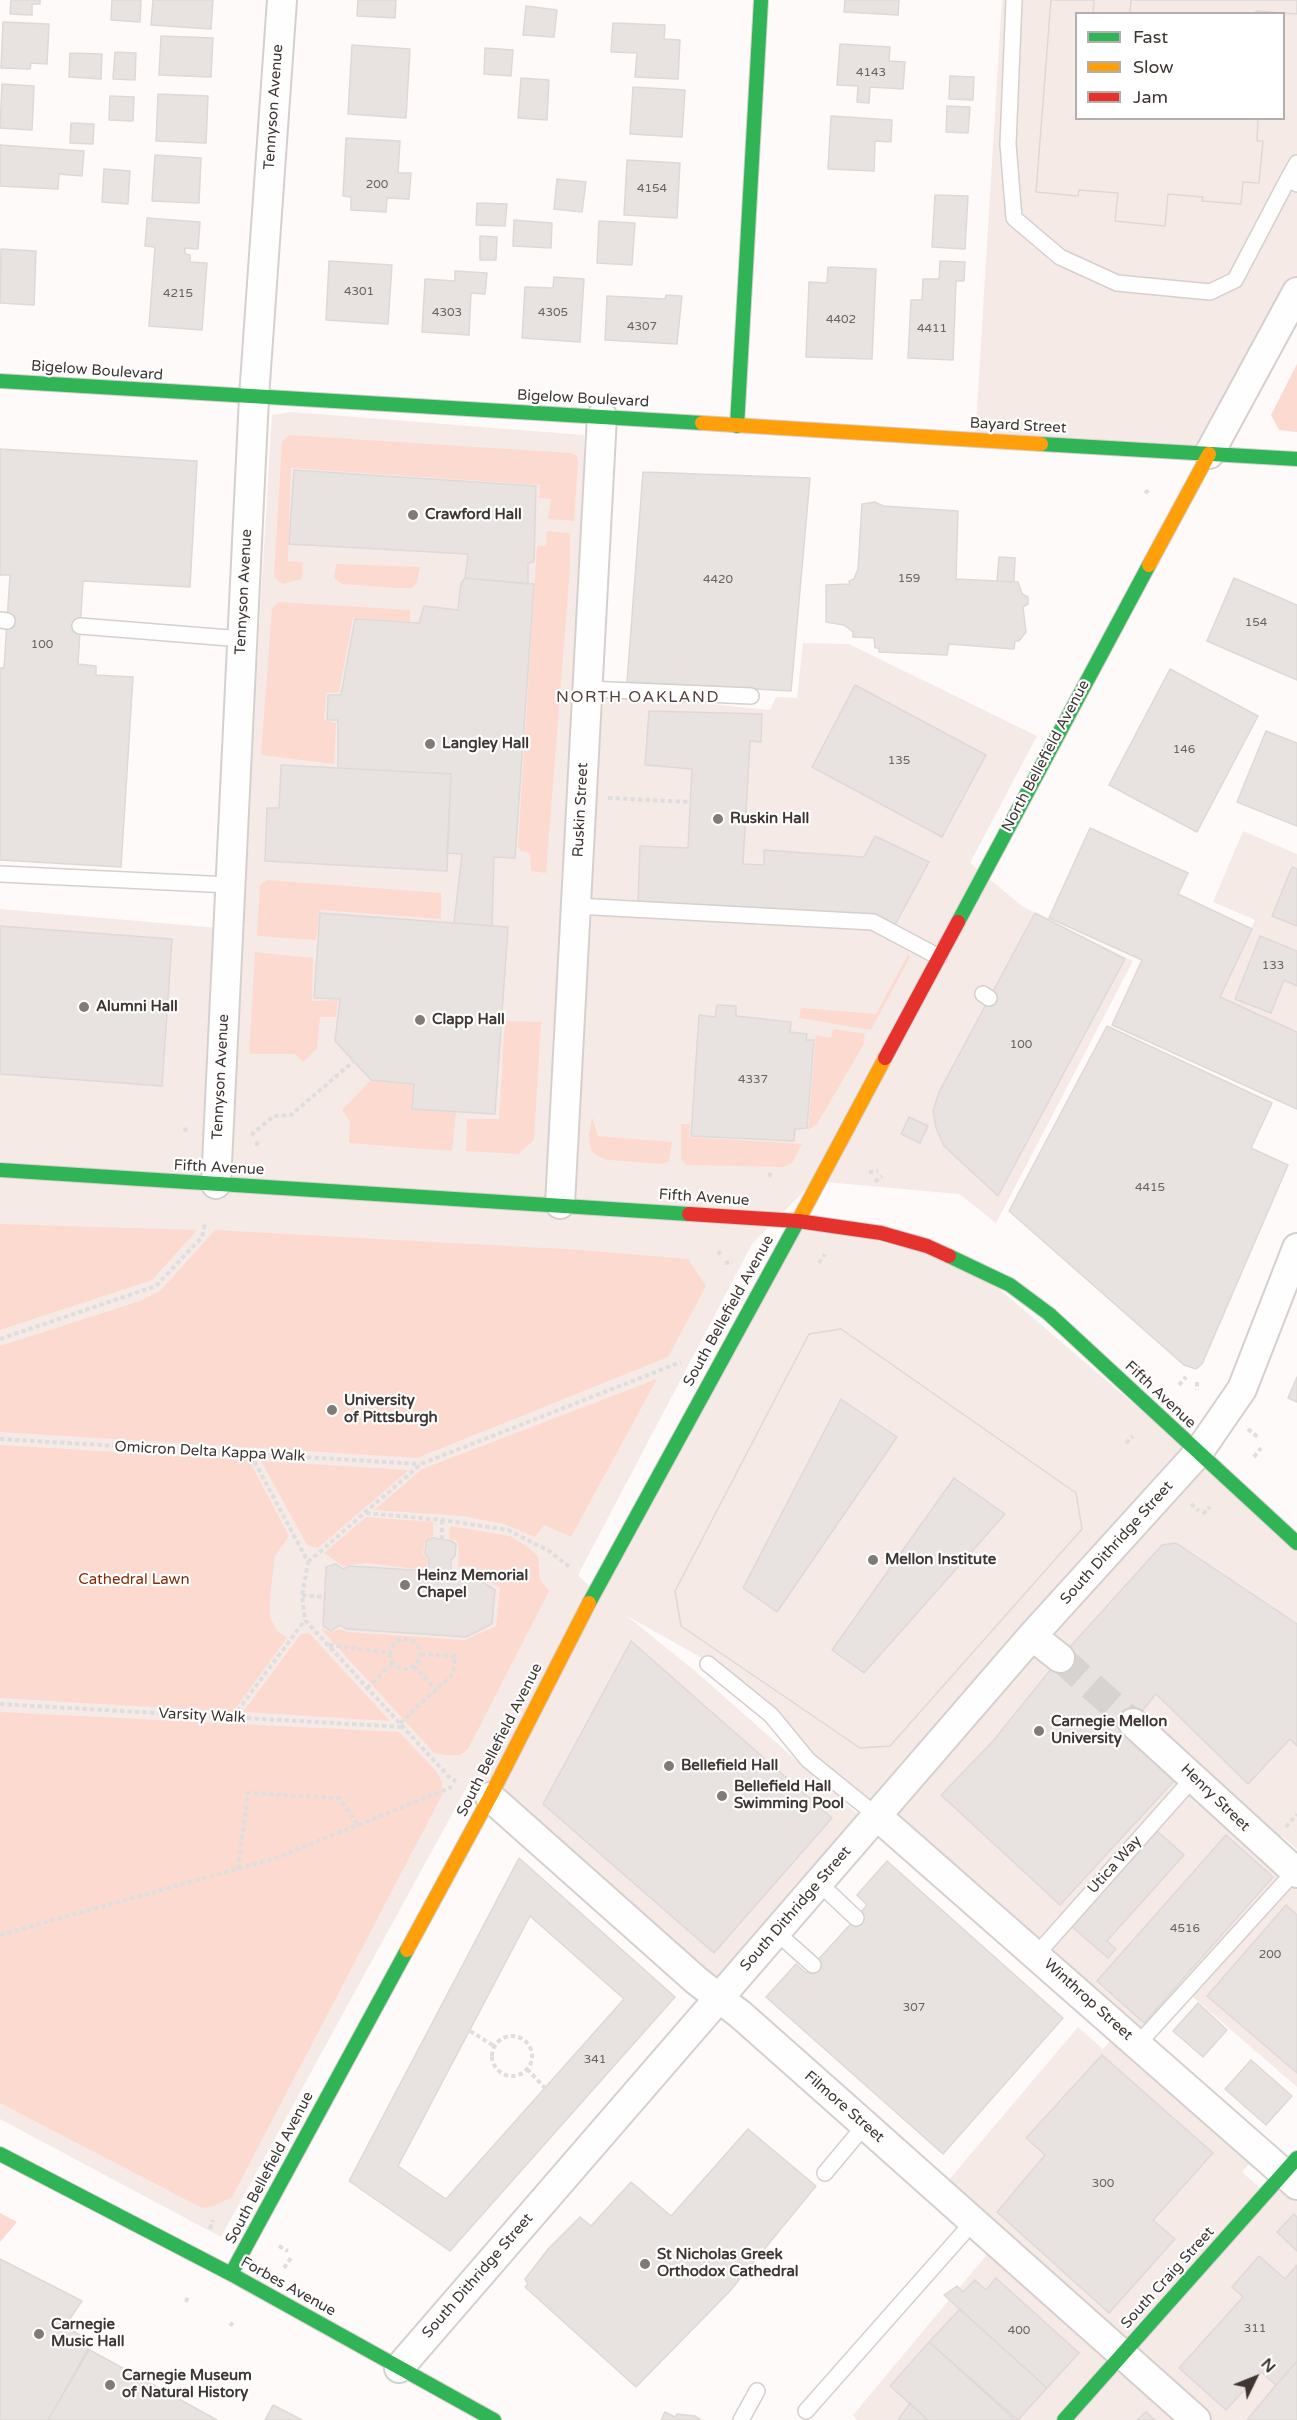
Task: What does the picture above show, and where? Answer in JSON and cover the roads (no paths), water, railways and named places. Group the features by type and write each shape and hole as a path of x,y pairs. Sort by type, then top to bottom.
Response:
{"main road":[{"path":"737,426 761,0"},
{"name":"Bigelow Boulevard","path":"0,381 737,426"},
{"name":"Bayard Street","path":"737,426 1297,459"},
{"name":"North Bellefield Avenue","path":"798,1221 1209,454"},
{"name":"Fifth Avenue","path":"0,1170 798,1221 880,1233 927,1246 1010,1285 1049,1314 1297,1543"},
{"name":"South Bellefield Avenue","path":"231,2274 489,1797 592,1596 798,1221"},
{"name":"Forbes Avenue","path":"0,2154 231,2274 494,2420"},
{"name":"South Craig Street","path":"1064,2420 1293,2172"}],"street":[{"name":"Tennyson Avenue","path":"216,1184 254,397 282,0"},
{"name":"North Bellefield Avenue","path":"1209,454 1296,298"},
{"name":"Ruskin Street","path":"560,1204 602,416"},
{"name":"South Dithridge Street","path":"399,2368 1032,1636 1198,1454 1242,1389 1297,1248"},
{"path":"1032,1636 1060,1658"},
{"name":"Henry Street","path":"1133,1723 1296,1872"},
{"name":"Filmore Street","path":"489,1797 865,2125 1196,2420"},
{"name":"Winthrop Street","path":"877,1816 1138,2044 1293,2172"}],"lane":[{"path":"1014,0 1008,144 1014,218 1060,257 1117,283 1210,292 1235,280 1293,182 1297,163"},
{"path":"80,626 242,639"},
{"path":"587,689 751,696"},
{"path":"0,874 230,885"},
{"path":"576,906 873,922 939,957"},
{"path":"708,1664 771,1715 808,1760 877,1816"},
{"name":"Utica Way","path":"1037,1954 1194,1777"},
{"path":"1138,2044 1296,1872"},
{"path":"819,1883 856,1918"},
{"path":"776,1932 813,1965"},
{"path":"825,2173 865,2125"},
{"path":"806,2411 974,2222"},
{"path":"741,2420 756,2391"}],"tunnel":[{"path":"1060,1658 1133,1723"}],"place":[{"name":"Crawford Hall","path":"413,515"},
{"name":"Langley Hall","path":"430,744"},
{"name":"Ruskin Hall","path":"718,819"},
{"name":"Alumni Hall","path":"84,1007"},
{"name":"Clapp Hall","path":"420,1020"},
{"name":"University of Pittsburgh","path":"332,1410"},
{"name":"Mellon Institute","path":"873,1560"},
{"name":"Heinz Memorial Chapel","path":"405,1585"},
{"name":"Carnegie Mellon University","path":"1039,1731"},
{"name":"Bellefield Hall","path":"669,1766"},
{"name":"Bellefield Hall Swimming Pool","path":"722,1796"},
{"name":"St Nicholas Greek Orthodox Cathedral","path":"645,2264"},
{"name":"Carnegie Music Hall","path":"39,2334"},
{"name":"Carnegie Museum of Natural History","path":"110,2385"}],"district":[{"name":"NORTH OAKLAND","path":"638,698"}],"park label":[{"name":"Cathedral Lawn","path":"134,1580"}]}
